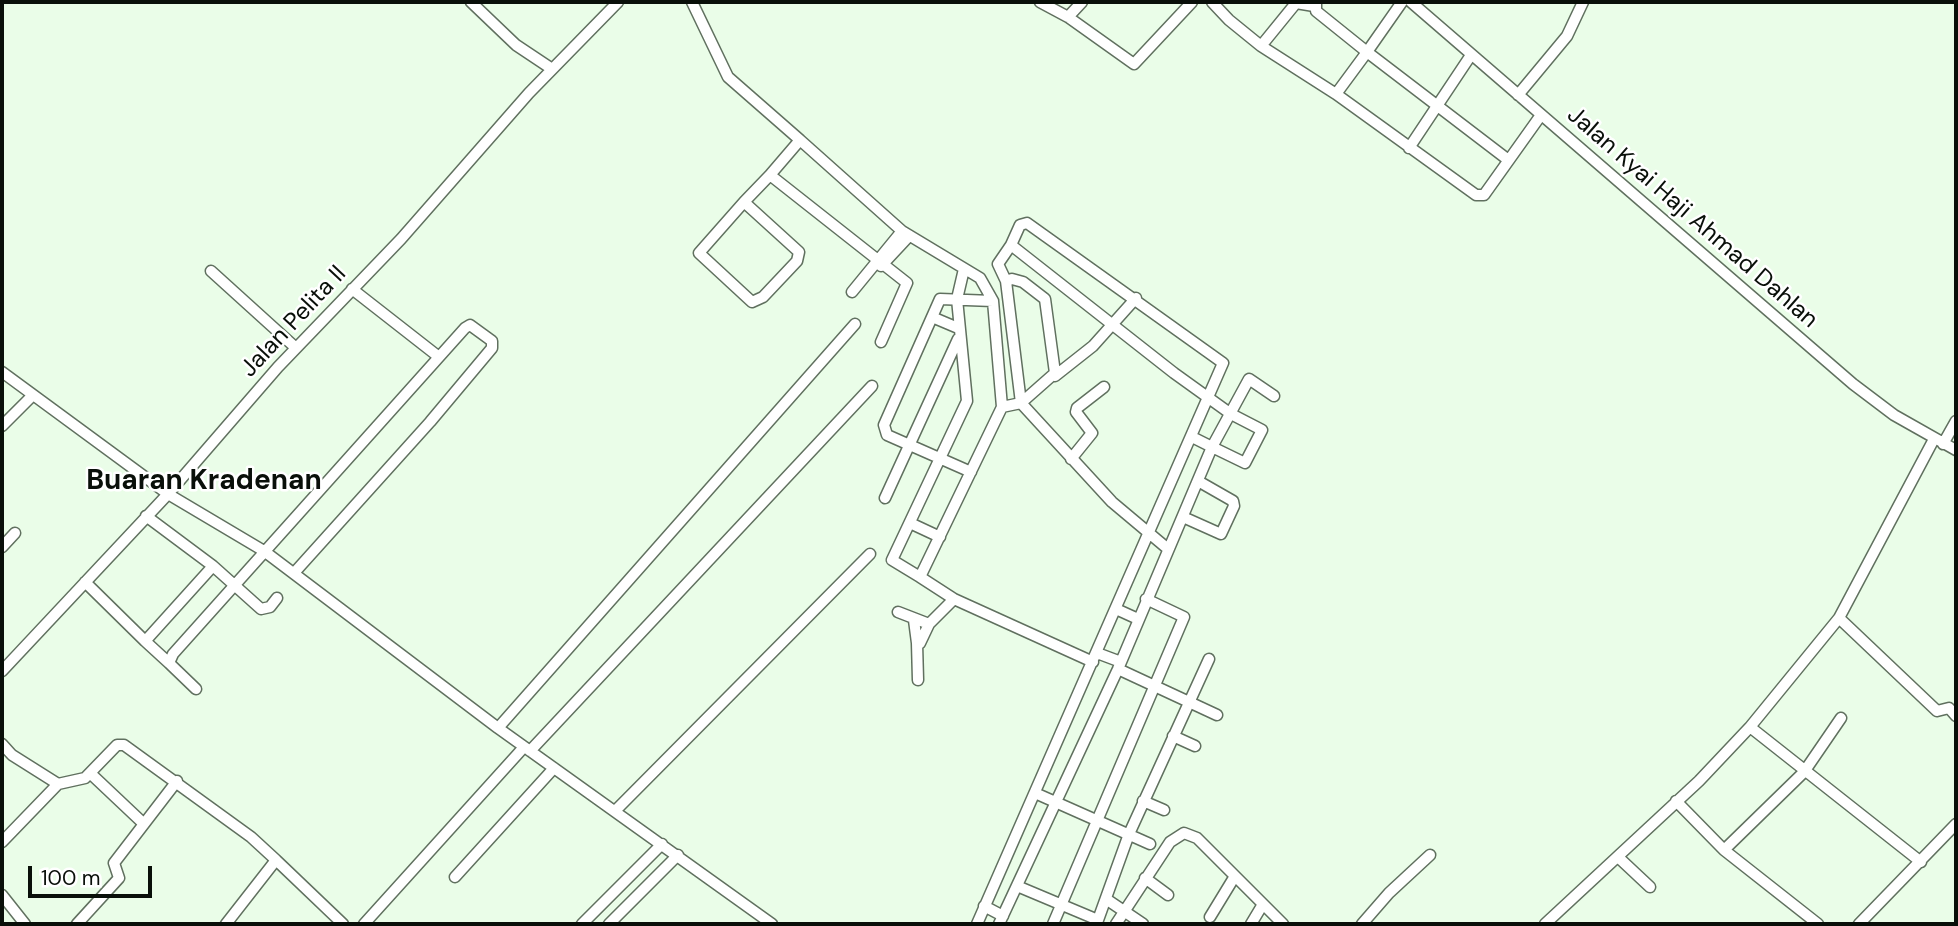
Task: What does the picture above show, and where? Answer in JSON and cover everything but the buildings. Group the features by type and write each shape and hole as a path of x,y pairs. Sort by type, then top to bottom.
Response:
{"street":[{"path":"471,2 516,45 552,69"},
{"name":"Jalan Pelita II","path":"2,671 168,494 296,348 401,239 552,69 618,2"},
{"path":"692,2 728,77 906,233 980,278 993,301 1012,406 1071,459 1149,536 1168,549"},
{"path":"1040,2 1068,17 1134,64 1192,2"},
{"path":"1068,17 1082,2"},
{"path":"1212,2 1228,20 1261,46 1336,94 1480,196 1484,195 1507,159 1541,115"},
{"name":"Jalan Kyai Haji Ahmad Dahlan","path":"1411,2 1469,60 1518,95 1853,384 1894,415 1956,450"},
{"path":"1518,95 1567,36 1583,2"},
{"path":"1261,46 1296,3 1315,4 1367,52 1507,159"},
{"path":"1336,94 1401,4"},
{"path":"1409,148 1469,60"},
{"path":"744,202 799,252 797,261 763,297 752,302 699,255 744,202 800,140"},
{"path":"770,175 908,285 881,342"},
{"path":"977,924 1209,398 1222,359 1025,222 998,264 1006,281 1012,406"},
{"path":"851,296 906,233"},
{"path":"1011,245 1209,398 1231,414 1261,427 1248,461 1243,463 1192,437"},
{"path":"964,269 957,302 967,401 892,560 954,599 1120,666 1154,686 1217,716"},
{"path":"211,271 296,348"},
{"path":"1006,281 1012,279 1023,282 1045,299 1055,376"},
{"path":"352,289 439,357"},
{"path":"920,577 971,472 1012,406 1055,376 1114,326 1136,298"},
{"path":"971,472 887,435 884,425 940,299 957,302 993,301"},
{"path":"932,317 958,332"},
{"path":"498,728 855,324"},
{"path":"169,663 173,654 236,586 264,551 468,326 494,343 430,422 294,573"},
{"path":"885,498 945,369 958,332"},
{"path":"945,369 964,380"},
{"path":"2,372 168,494 264,551 498,728 772,924"},
{"path":"984,906 1001,920 1120,666 1146,599 1213,447 1249,379 1274,396"},
{"path":"364,924 872,386"},
{"path":"1071,459 1092,433 1076,410 1104,387"},
{"path":"2,426 31,394"},
{"path":"1545,924 1676,801 1749,727 1839,618 1939,441 1956,421"},
{"path":"1183,517 1222,534 1234,506 1233,501 1198,481"},
{"path":"146,516 213,566 261,609 270,607 277,598"},
{"path":"910,523 940,537"},
{"path":"2,547 15,533"},
{"path":"615,811 870,554"},
{"path":"145,641 213,566"},
{"path":"85,582 196,689"},
{"path":"917,643 921,643 929,624 954,599"},
{"path":"1052,924 1184,618 1146,599"},
{"path":"1116,609 1138,619"},
{"path":"898,612 929,624"},
{"path":"1839,618 1937,711 1949,708 1956,716"},
{"path":"914,620 918,680"},
{"path":"1017,886 1097,922 1143,801 1209,659"},
{"path":"1724,850 1804,772 1841,718"},
{"path":"1749,727 1921,862"},
{"path":"1173,736 1195,746"},
{"path":"2,744 12,755 58,783 74,782 90,772 117,745 122,744 177,781 276,860 343,924"},
{"path":"455,877 554,768"},
{"path":"90,772 144,824"},
{"path":"78,924 119,878 114,863 177,781"},
{"path":"2,842 58,783"},
{"path":"1035,793 1057,800 1150,844"},
{"path":"1143,801 1164,810"},
{"path":"1676,801 1724,850 1818,924"},
{"path":"1859,924 1956,824"},
{"path":"1116,924 1123,909 1170,842 1184,833 1198,838 1283,924"},
{"path":"582,924 662,844"},
{"path":"608,924 678,855"},
{"path":"1362,924 1389,893 1430,855"},
{"path":"1618,857 1650,887"},
{"path":"226,924 276,860"},
{"path":"1210,917 1235,876"},
{"path":"1145,878 1168,895"},
{"path":"618,888 630,903"},
{"path":"2,895 25,924"},
{"path":"1106,899 1143,924"},
{"path":"1251,924 1263,904"}],"district":[{"name":"Buaran Kradenan","path":"204,482"}]}
